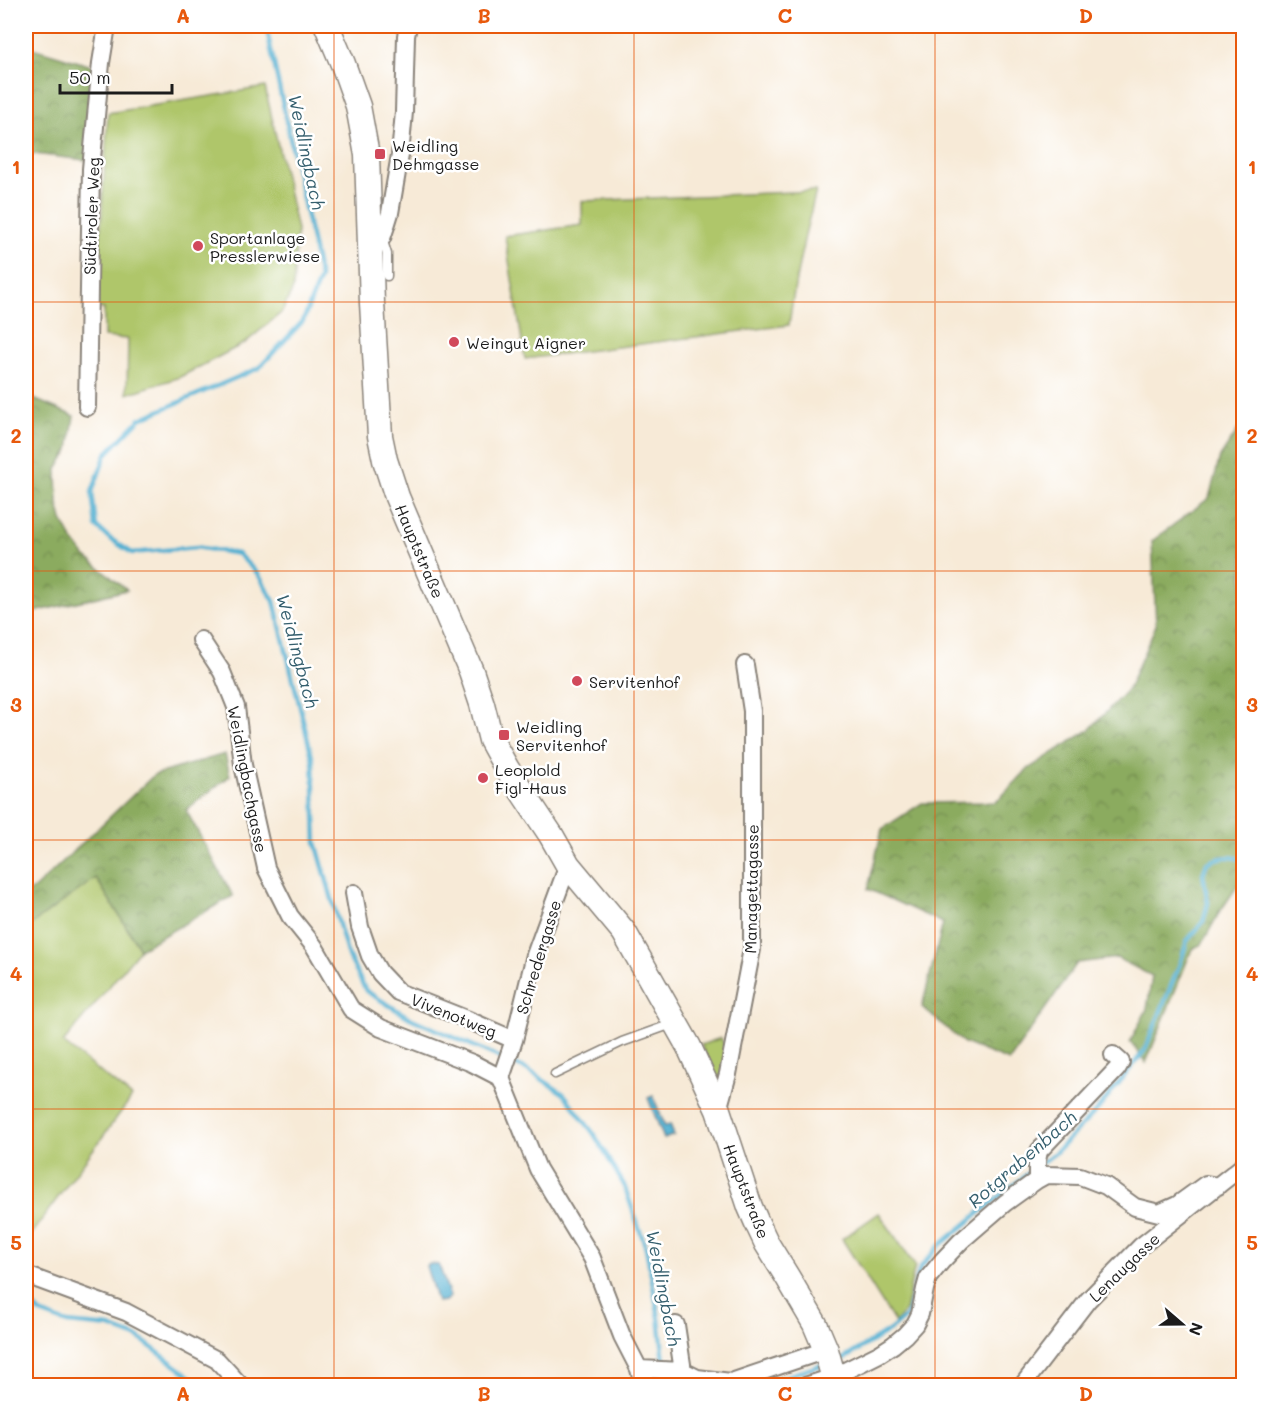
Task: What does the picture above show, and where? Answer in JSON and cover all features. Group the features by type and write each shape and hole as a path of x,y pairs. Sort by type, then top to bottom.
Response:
{"main road":[{"name":"Hauptstraße","path":"327,26 358,106 367,155 376,244 378,414 385,460 397,497 471,671 491,740 568,866 624,933 689,1047 718,1110 750,1208 767,1244 815,1324 831,1368"}],"street":[{"name":"Südtiroler Weg","path":"87,407 91,170 101,63 107,26"},
{"path":"376,244 390,213 400,155 408,26"},
{"name":"Weidlingbachgasse","path":"201,640 222,672 236,707 243,765 266,868 290,916 314,946 351,1009 381,1028 502,1073"},
{"name":"Managettagasse","path":"718,1110 728,1074 752,949 752,711 745,666"},
{"name":"Schredergasse","path":"502,1073 536,955 568,866"},
{"name":"Vivenotweg","path":"354,893 360,927 370,956 380,973 398,992 466,1019 512,1044"},
{"path":"1037,1180 1039,1152 1117,1069 1121,1062 1113,1055"},
{"path":"502,1073 538,1168 592,1258 622,1336 645,1375 679,1370 697,1378 731,1382 831,1368 879,1354 893,1345 915,1324 920,1314 928,1278 942,1261 961,1241 1005,1203 1046,1175 1080,1176 1106,1186 1135,1207 1159,1213 1177,1205 1206,1184 1218,1186"},
{"name":"Lenaugasse","path":"1022,1386 1088,1300 1141,1246 1244,1165"},
{"path":"26,1275 126,1312 217,1360 241,1386"},
{"path":"676,1325 679,1370"},
{"path":"805,1386 831,1368"}],"lane":[{"path":"376,244 387,254 387,276"},
{"path":"555,1074 622,1042 675,1023"}],"green space":[{"path":"26,26 29,26 26,46"},
{"path":"26,46 99,68 92,161 26,153"},
{"name":"Sportanlage Presslerwiese","path":"265,87 297,230 293,289 282,312 245,343 180,377 127,394 128,339 104,337 104,309 96,308 108,113"},
{"path":"816,191 800,257 789,325 525,359 505,236 582,225 582,201"},
{"path":"34,399 74,416 69,450 57,469 58,504 62,520 72,539 85,556 127,590 26,614 26,400"},
{"path":"1243,422 1243,878 1219,913 1202,944 1192,949 1146,1063 1130,1042 1147,1009 1152,976 1117,958 1077,963 1009,1061 964,1043 922,1007 943,923 868,889 882,829 922,803 996,802 1028,769 1089,730 1128,689 1156,625 1152,541 1209,498 1220,457"},
{"path":"225,754 230,776 186,810 233,896 140,949 96,878 26,928 26,895 154,775"},
{"path":"96,878 140,949 63,1043 132,1097 26,1241 26,928"},
{"path":"721,1038 728,1052 723,1077 717,1079 701,1045"},
{"path":"879,1213 915,1266 905,1311 895,1323 842,1239"}],"water":[{"path":"653,1096 665,1126 670,1124 674,1135 664,1139 648,1098"},
{"path":"439,1265 450,1297 445,1301 437,1302 426,1266"}],"waterway":[{"name":"Weidlingbach","path":"266,26 320,278 303,321 259,368 140,419 106,454 92,492 96,526 109,538 132,553 196,547 238,554 258,574 274,601 313,761 316,842 347,953 366,991 410,1018 528,1070 564,1094 594,1134 624,1185 646,1248 659,1318 667,1386"},
{"name":"Rotgrabenbach","path":"1043,1162 1056,1152 1098,1109 1145,1050 1187,941 1203,922 1208,903 1203,874 1207,863 1225,857 1244,861"},
{"name":"Rotgrabenbach","path":"836,1361 845,1358 890,1330 907,1316 920,1268 939,1246 1033,1169"},
{"path":"26,1300 40,1313 67,1323 110,1327 139,1338 203,1386"},
{"name":"Rotgrabenbach","path":"754,1386 822,1365"}],"place":[{"name":"Weidling Dehmgasse","path":"380,154"},
{"name":"Sportanlage Presslerwiese","path":"198,246"},
{"name":"Weingut Aigner","path":"454,342"},
{"name":"Servitenhof","path":"577,681"},
{"name":"Weidling Servitenhof","path":"504,735"},
{"name":"Leoplold Figl-Haus","path":"483,778"}]}
